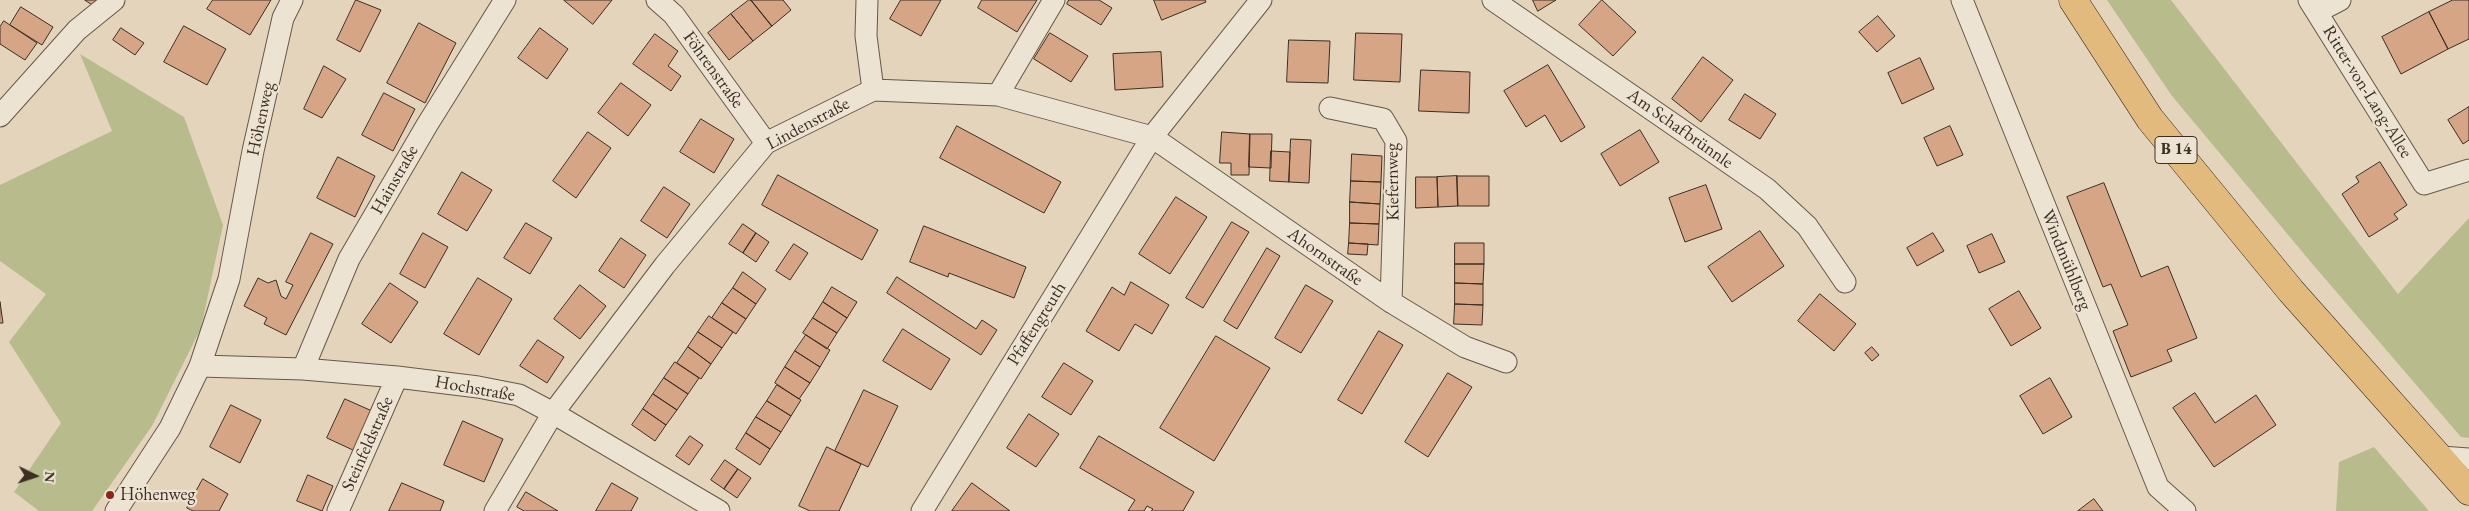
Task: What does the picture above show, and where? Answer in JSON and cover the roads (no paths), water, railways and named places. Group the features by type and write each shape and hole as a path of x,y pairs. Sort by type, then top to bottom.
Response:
{"main road":[{"name":"B 14","path":"2073,0 2150,119 2291,291 2441,457 2469,491"}],"street":[{"path":"0,116 77,30 114,0"},
{"name":"Höhenweg","path":"116,511 170,428 200,366 229,279 253,151 282,18 292,0"},
{"name":"Hainstraße","path":"303,369 349,259 427,125 506,0"},
{"name":"Föhrenstraße","path":"657,0 674,15 766,143"},
{"path":"867,0 866,36 873,90"},
{"path":"998,95 1054,0"},
{"name":"Pfaffengreuth","path":"922,511 1152,137 1261,0"},
{"name":"Am Schafbrünnle","path":"1493,0 1767,189 1807,226 1845,282"},
{"name":"Windmühlberg","path":"1962,0 2158,487 2185,511"},
{"path":"2313,6 2340,0"},
{"name":"Ritter-von-Lang-Allee","path":"2313,6 2424,184 2469,170"},
{"name":"Lindenstraße","path":"495,511 553,413 665,265 766,143 873,90 998,95 1152,137"},
{"name":"Kiefernweg","path":"1330,108 1383,119 1396,141 1391,302"},
{"name":"Ahornstraße","path":"1152,137 1391,302 1465,347 1506,362"},
{"name":"Hochstraße","path":"200,366 303,369 397,377 478,386 519,395 719,511"},
{"name":"Steinfeldstraße","path":"338,511 397,377"},
{"path":"2441,457 2469,459"}],"place":[{"name":"Höhenweg","path":"110,495"}]}
